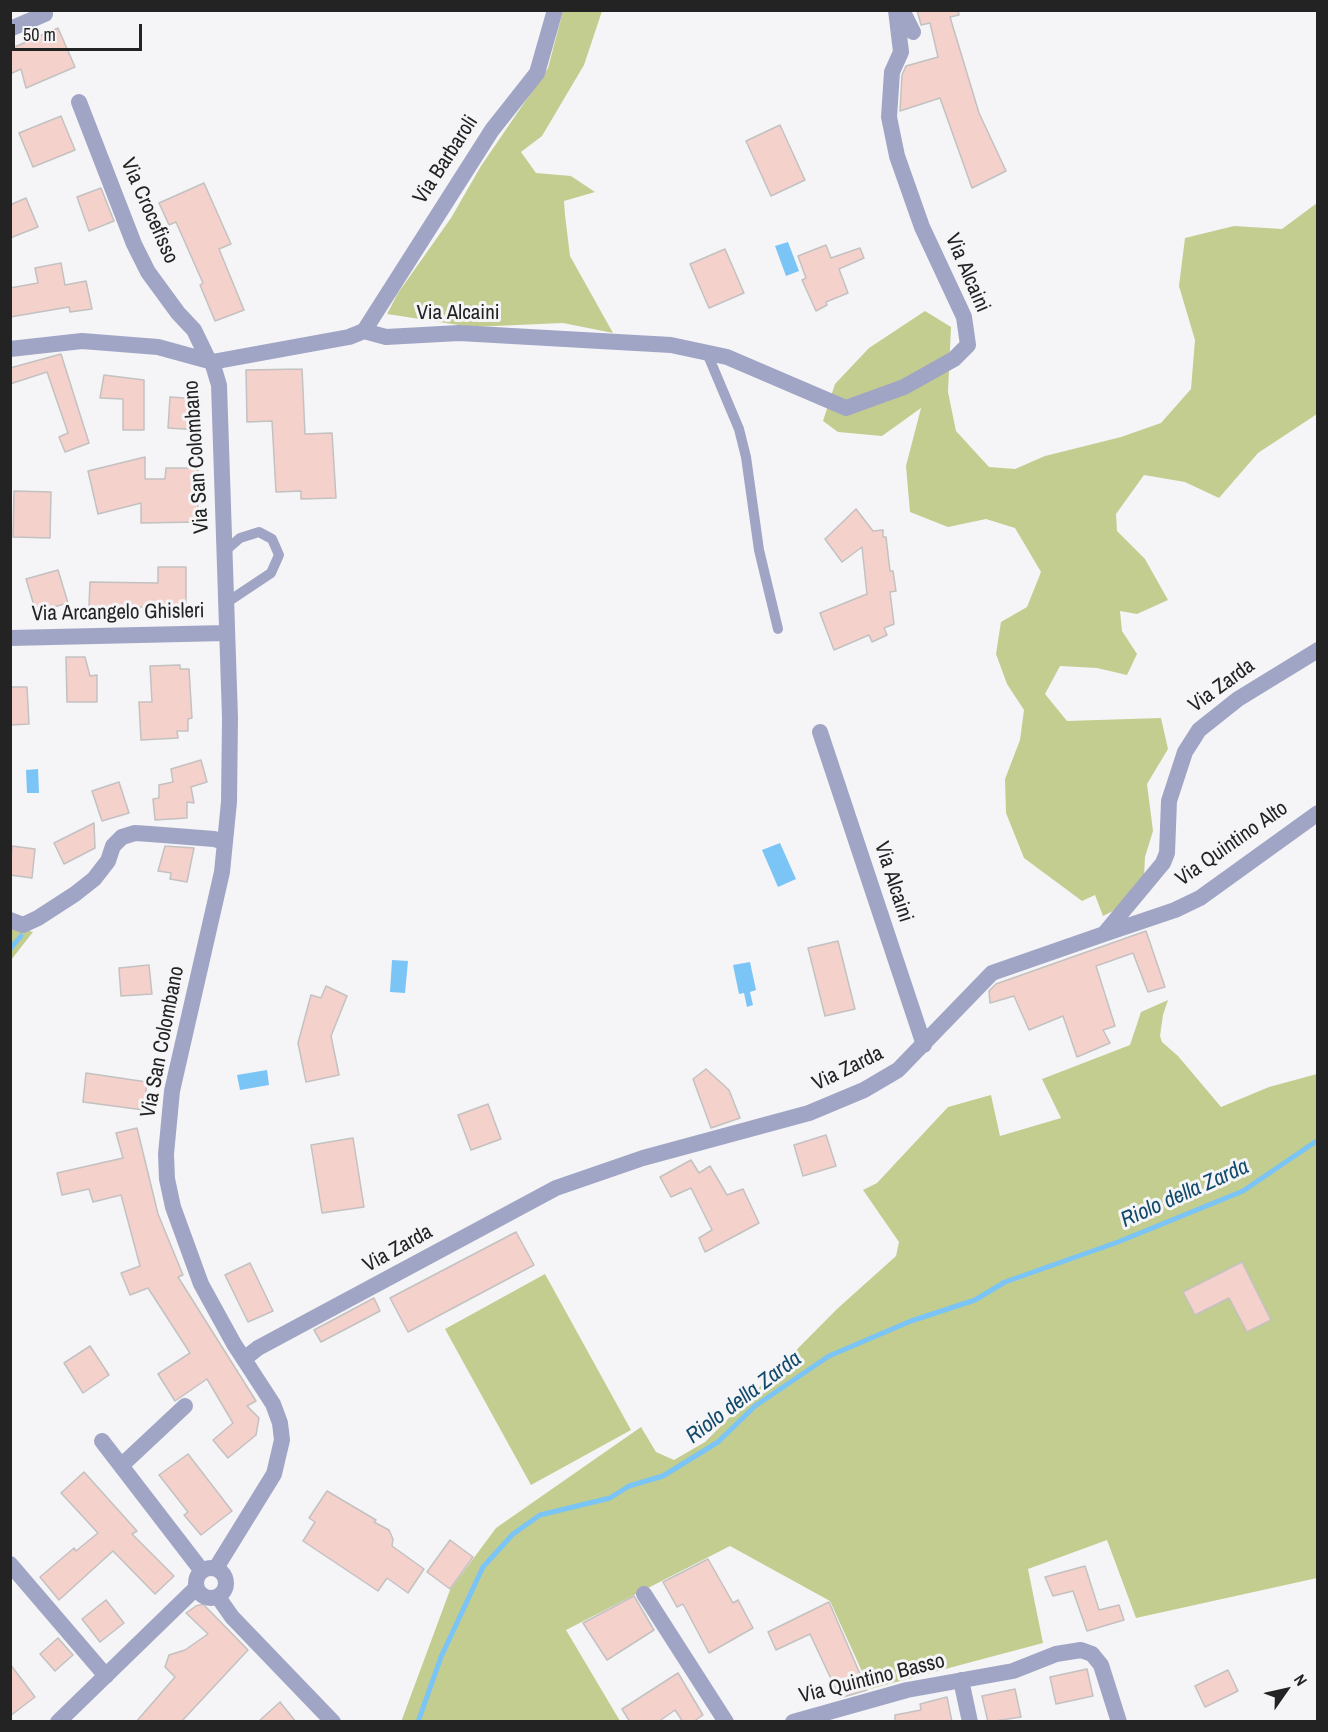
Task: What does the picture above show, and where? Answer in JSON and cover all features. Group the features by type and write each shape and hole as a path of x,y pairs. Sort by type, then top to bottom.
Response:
{"street":[{"name":"Via Barbaroli","path":"364,331 492,130 537,73 555,10"},
{"name":"Via Alcaini","path":"210,361 349,337 364,331 386,336 459,333 671,345 727,357 846,408 904,387 954,359 968,345 964,317 922,226 895,147 889,117 892,72 901,52 896,10"},
{"path":"902,10 913,32"},
{"path":"10,29 45,14"},
{"name":"Via Crocefisso","path":"79,102 134,244 148,272 178,313 194,330 210,361"},
{"path":"10,349 82,341 158,347 210,361"},
{"name":"Via San Colombano","path":"209,1569 274,1474 280,1456 280,1423 273,1404 211,1305 186,1245 167,1179 166,1154 172,1091 222,872 229,802 225,550 219,385 210,361"},
{"name":"Via Arcangelo Ghisleri","path":"10,638 226,633"},
{"name":"Via Zarda","path":"244,1359 258,1348 556,1188 643,1158 809,1113 864,1090 898,1070 992,973 1104,934 1163,863 1167,853 1169,801 1185,752 1198,730 1238,699 1317,650"},
{"name":"Via Alcaini","path":"820,732 924,1045"},
{"name":"Via Quintino Alto","path":"1104,934 1175,910 1200,898 1317,813"},
{"path":"10,920 23,925 75,894 94,879 108,861 113,846 122,837 135,833 214,839 225,843"},
{"path":"122,1465 185,1406"},
{"path":"102,1441 209,1569 223,1574 227,1582 225,1591 218,1597 209,1599 201,1595 196,1588 196,1578 209,1569"},
{"path":"10,1564 106,1676"},
{"path":"58,1722 181,1600 196,1588"},
{"path":"644,1594 726,1722"},
{"path":"218,1597 232,1617 333,1722"},
{"name":"Via Quintino Basso","path":"793,1722 907,1690 1013,1671 1056,1654 1081,1650 1092,1654 1101,1665 1119,1722"},
{"name":"Via Quintino Basso","path":"961,1680 970,1722"}],"lane":[{"path":"707,353 739,429 746,457 759,550 778,629"},
{"name":"Via San Colombano","path":"225,550 240,538 259,532 272,539 279,555 271,573 226,603"}],"green space":[{"path":"563,11 602,11 584,65 542,136 521,152 536,173 571,176 595,192 564,201 570,256 613,333 563,323 472,327 387,314 398,293 451,218 481,166 548,68"},
{"path":"1317,203 1317,414 1258,453 1219,498 1185,482 1144,475 1116,514 1117,531 1145,559 1168,600 1137,614 1120,611 1122,631 1137,654 1127,675 1097,668 1060,666 1045,694 1067,721 1161,718 1168,749 1147,784 1153,831 1145,857 1143,896 1103,916 1095,895 1082,901 1024,858 1006,813 1005,779 1020,740 1024,710 1007,684 996,654 1001,622 1027,607 1041,572 1015,528 986,519 948,527 910,512 906,466 921,408 882,436 838,432 823,421 835,384 869,348 925,311 951,327 948,392 956,431 989,467 1015,469 1045,456 1121,437 1161,423 1191,389 1195,340 1179,286 1185,238 1234,226 1282,229"},
{"path":"11,925 33,932 11,960"},
{"path":"1168,1000 1160,1036 1162,1042 1178,1056 1221,1107 1269,1087 1317,1074 1317,1578 1136,1618 1107,1540 1028,1569 1043,1643 870,1689 830,1601 730,1546 566,1630 620,1721 401,1722 450,1590 496,1528 641,1427 656,1452 674,1460 705,1442 837,1309 896,1256 899,1242 863,1190 877,1183 948,1107 991,1095 1000,1136 1061,1118 1042,1079 1130,1045 1141,1012"},
{"path":"545,1274 631,1430 531,1485 445,1329"}],"water":[{"path":"788,242 799,271 786,276 775,246"},
{"path":"38,769 39,793 27,793 26,770"},
{"path":"780,843 796,879 778,887 762,850"},
{"path":"392,960 408,961 405,993 390,992"},
{"path":"750,962 756,990 750,992 753,1005 747,1007 744,993 739,994 733,965"},
{"path":"267,1070 269,1085 240,1090 237,1075"}],"building":[{"path":"917,10 958,10 959,15 950,17 979,113 1006,171 972,188 940,98 900,111 902,75 906,66 938,57 930,23 921,25"},
{"path":"58,28 75,67 26,88 21,69 10,74 10,49"},
{"path":"61,116 75,150 33,167 19,133"},
{"path":"780,125 805,180 771,196 746,141"},
{"path":"204,183 231,244 219,249 244,310 215,321 200,285 203,283 176,222 169,225 159,203"},
{"path":"101,188 114,221 89,231 77,197"},
{"path":"26,198 38,227 10,238 10,205"},
{"path":"826,245 831,258 860,248 864,258 839,269 848,293 826,302 827,305 816,311 802,280 806,278 798,256"},
{"path":"725,249 744,293 709,308 690,264"},
{"path":"61,263 65,285 86,281 92,309 70,312 69,307 10,317 10,288 38,283 35,268"},
{"path":"61,354 89,443 65,452 59,437 68,433 47,372 10,384 10,368"},
{"path":"302,369 305,434 332,433 336,498 301,499 301,491 276,492 272,421 247,422 246,370"},
{"path":"104,375 144,380 144,430 123,430 123,399 100,398"},
{"path":"170,397 201,399 199,430 168,428"},
{"path":"145,457 145,479 165,479 166,468 198,468 198,522 141,523 141,503 98,514 88,471"},
{"path":"14,491 51,492 50,538 13,537"},
{"path":"856,509 873,531 883,530 883,537 886,537 890,571 893,571 896,591 890,592 894,624 884,628 887,635 872,642 869,635 834,650 820,613 867,594 862,547 842,562 825,539"},
{"path":"158,567 186,567 186,608 89,606 90,582 158,583"},
{"path":"58,570 68,603 36,612 26,579"},
{"path":"66,657 85,657 90,676 97,675 97,702 67,702"},
{"path":"180,665 180,669 189,669 192,718 188,719 188,731 177,731 178,738 141,740 139,702 152,702 150,666"},
{"path":"10,687 27,687 29,724 10,725"},
{"path":"201,760 207,782 191,787 194,803 187,802 187,818 155,820 153,799 159,798 159,785 173,782 171,769"},
{"path":"119,782 129,813 102,821 92,791"},
{"path":"94,823 95,848 64,864 54,843"},
{"path":"12,846 35,849 32,878 10,875"},
{"path":"165,846 194,848 187,882 170,879 171,873 158,871"},
{"path":"1146,931 1165,987 1148,992 1133,953 1096,966 1115,1026 1103,1030 1110,1043 1077,1057 1063,1016 1029,1030 1014,996 990,1003 989,991 996,984"},
{"path":"838,941 855,1009 825,1016 808,948"},
{"path":"149,965 152,994 121,996 119,968"},
{"path":"326,986 347,996 331,1036 339,1075 306,1082 298,1043 311,995 321,998"},
{"path":"706,1069 729,1090 740,1118 711,1128 693,1079"},
{"path":"86,1073 147,1082 144,1110 83,1102"},
{"path":"488,1104 501,1139 471,1150 458,1115"},
{"path":"137,1128 158,1214 183,1275 178,1277 256,1401 247,1406 259,1418 256,1435 228,1458 213,1440 233,1423 207,1379 175,1401 158,1374 190,1353 148,1288 130,1295 121,1273 140,1266 121,1195 93,1202 89,1189 62,1195 57,1173 123,1158 116,1133"},
{"path":"826,1135 836,1166 803,1176 794,1145"},
{"path":"353,1138 364,1207 322,1213 311,1145"},
{"path":"691,1160 699,1173 710,1166 727,1195 743,1189 759,1223 705,1252 699,1238 712,1230 691,1188 671,1197 660,1177"},
{"path":"516,1232 534,1265 408,1332 390,1298"},
{"path":"1242,1262 1271,1320 1247,1332 1229,1298 1195,1315 1183,1292"},
{"path":"250,1263 273,1311 248,1322 225,1275"},
{"path":"374,1298 380,1311 321,1342 314,1330"},
{"path":"90,1346 109,1375 83,1393 64,1363"},
{"path":"188,1454 232,1511 201,1535 184,1515 188,1512 159,1475"},
{"path":"84,1472 137,1531 132,1534 174,1576 155,1594 113,1551 59,1600 40,1577 74,1548 76,1551 98,1533 61,1493"},
{"path":"327,1491 389,1530 393,1539 392,1546 424,1569 408,1593 387,1578 378,1591 303,1541 315,1522 309,1518"},
{"path":"450,1540 473,1557 450,1589 427,1572"},
{"path":"708,1559 733,1603 738,1600 753,1628 709,1653 683,1604 677,1607 663,1582"},
{"path":"1085,1566 1099,1610 1119,1605 1124,1620 1087,1631 1073,1591 1053,1596 1045,1577"},
{"path":"634,1596 654,1630 607,1660 583,1623"},
{"path":"106,1600 124,1623 100,1642 82,1619"},
{"path":"829,1602 867,1690 840,1698 810,1634 776,1650 768,1632"},
{"path":"203,1604 248,1650 181,1722 136,1722 175,1677 165,1667 169,1655 185,1650 208,1634 186,1613"},
{"path":"58,1638 73,1655 55,1671 40,1654"},
{"path":"10,1664 35,1697 10,1716"},
{"path":"1087,1669 1093,1696 1056,1704 1050,1677"},
{"path":"1228,1670 1238,1691 1205,1707 1195,1686"},
{"path":"678,1673 703,1715 693,1722 683,1722 675,1710 658,1722 630,1722 622,1709"},
{"path":"1015,1689 1021,1717 988,1722 982,1696"},
{"path":"947,1697 952,1722 895,1722 895,1715 921,1710 920,1704"},
{"path":"280,1702 296,1722 258,1722"}],"waterway":[{"path":"10,949 21,936"},
{"name":"Riolo della Zarda","path":"418,1722 441,1657 483,1567 513,1534 540,1515 610,1498 629,1486 663,1476 718,1442 755,1406 829,1356 911,1321 975,1300 1005,1282 1118,1242 1243,1191 1318,1140"}]}
